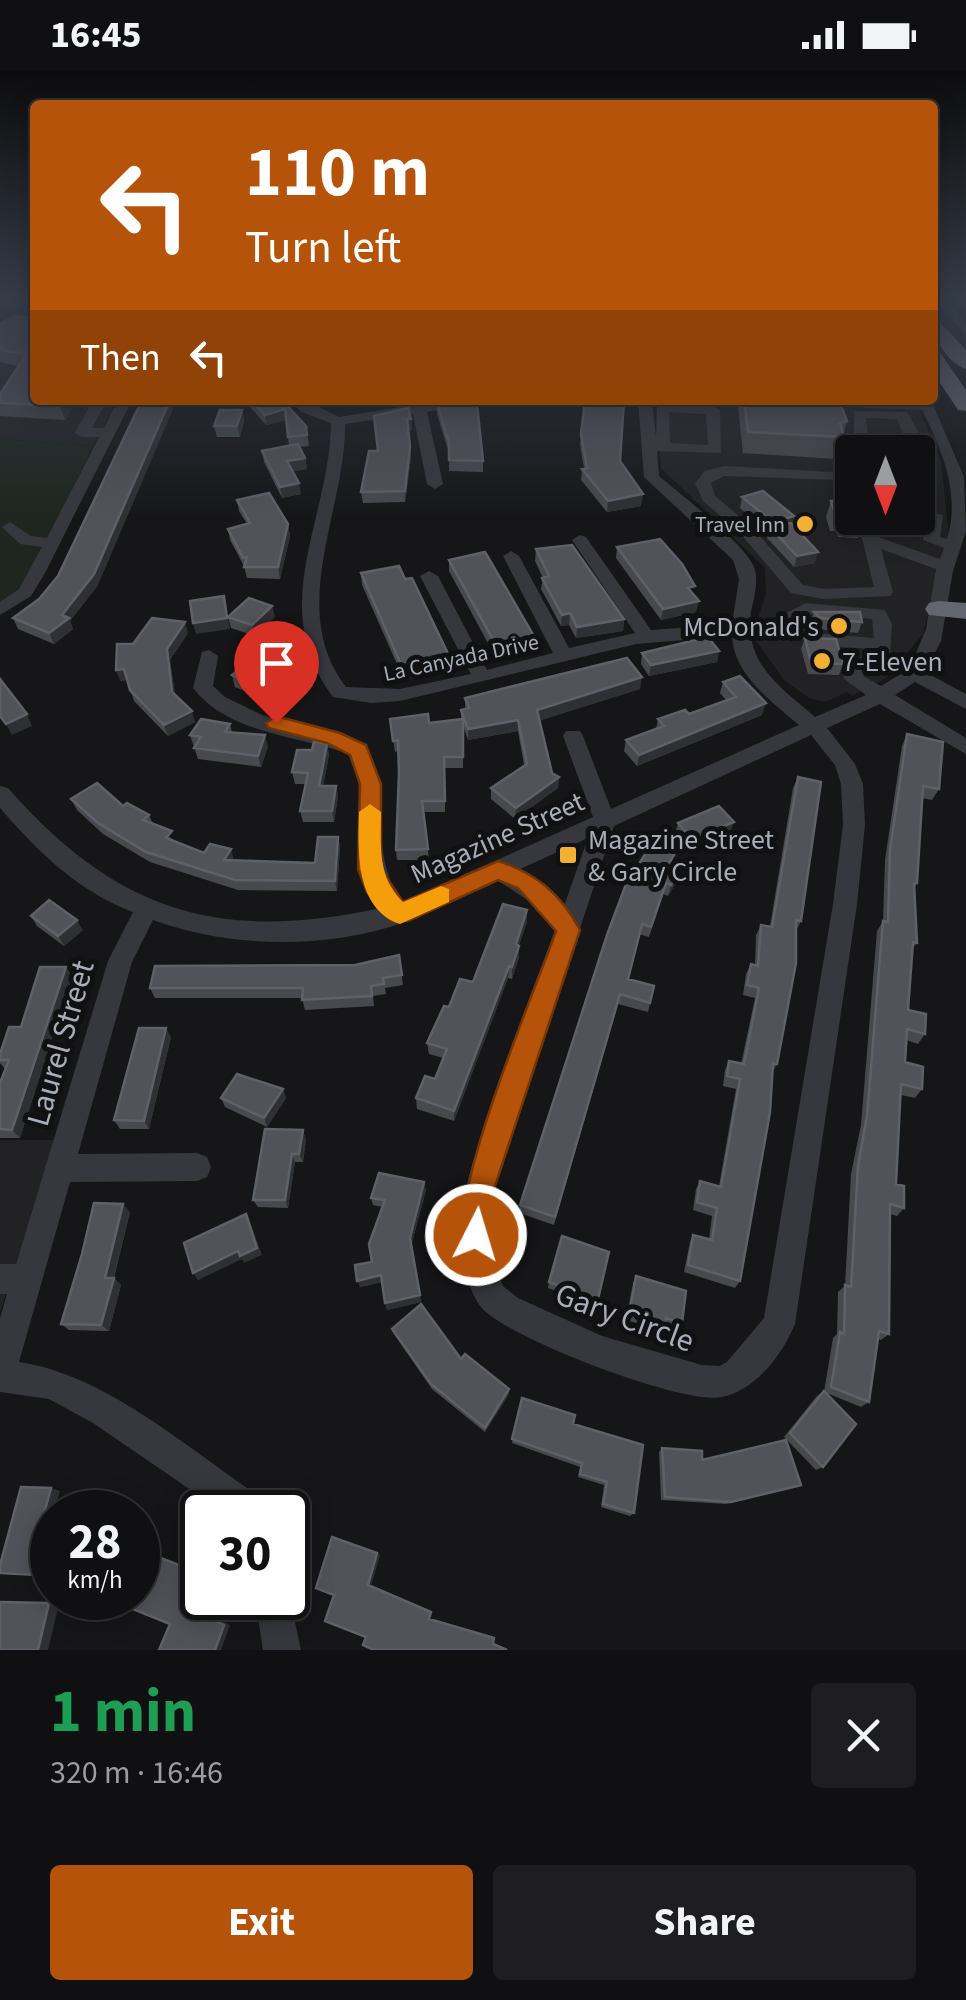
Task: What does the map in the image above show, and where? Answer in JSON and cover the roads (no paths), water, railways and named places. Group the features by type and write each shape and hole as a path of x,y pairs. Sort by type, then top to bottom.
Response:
{"highway":[{"path":"943,372 966,405"}],"street":[{"path":"97,405 80,438 108,432"},
{"path":"0,610 25,592 122,405"},
{"path":"303,405 338,421 443,405"},
{"path":"645,405 655,447"},
{"path":"914,674 929,652 951,595 953,544 960,516 952,471 926,405"},
{"path":"419,408 434,484"},
{"path":"655,447 716,450 713,410 662,408 655,447 652,477 744,562 748,577 738,630"},
{"path":"860,435 860,414 902,414 913,435"},
{"name":"La Canyada Drive","path":"338,421 338,446 312,584 310,616 320,667 340,692 361,698 393,698 648,639 708,628 738,630"},
{"path":"935,469 952,471"},
{"path":"835,476 724,471 710,474 703,483 708,498 746,529 797,589 824,594 884,592 870,535"},
{"path":"10,526 26,541 52,543"},
{"path":"932,535 931,540 953,544"},
{"path":"580,540 648,639"},
{"path":"871,540 951,595"},
{"path":"511,556 565,658"},
{"path":"429,576 482,678"},
{"path":"881,651 880,614 806,608 792,617 793,630 804,638 881,651 966,702"},
{"name":"Gary Circle","path":"605,821 480,1186 476,1235 483,1276 493,1298 506,1308 572,1339 673,1378 720,1382 749,1365 779,1324 846,899 852,782 814,726 752,670 738,630"},
{"path":"881,651 859,664 853,678 966,747"},
{"path":"208,656 203,688 230,710 333,738 359,750 370,784 370,869 375,885 400,914"},
{"name":"Magazine Street","path":"0,794 52,852 146,911 229,930 333,930 400,914 880,696 914,674"},
{"path":"573,736 605,821"},
{"path":"498,870 526,882 551,905 568,930"},
{"name":"Laurel Street","path":"0,1374 13,1279 60,1168 120,961 146,911"},
{"path":"60,1168 197,1167"},
{"path":"0,1374 52,1383 105,1411 221,1490"},
{"path":"277,1620 282,1650"}],"place":[{"name":"Travel Inn","path":"805,524"},
{"name":"McDonald's","path":"839,626"},
{"name":"7-Eleven","path":"822,661"},
{"name":"Magazine Street & Gary Circle","path":"568,855"}]}
